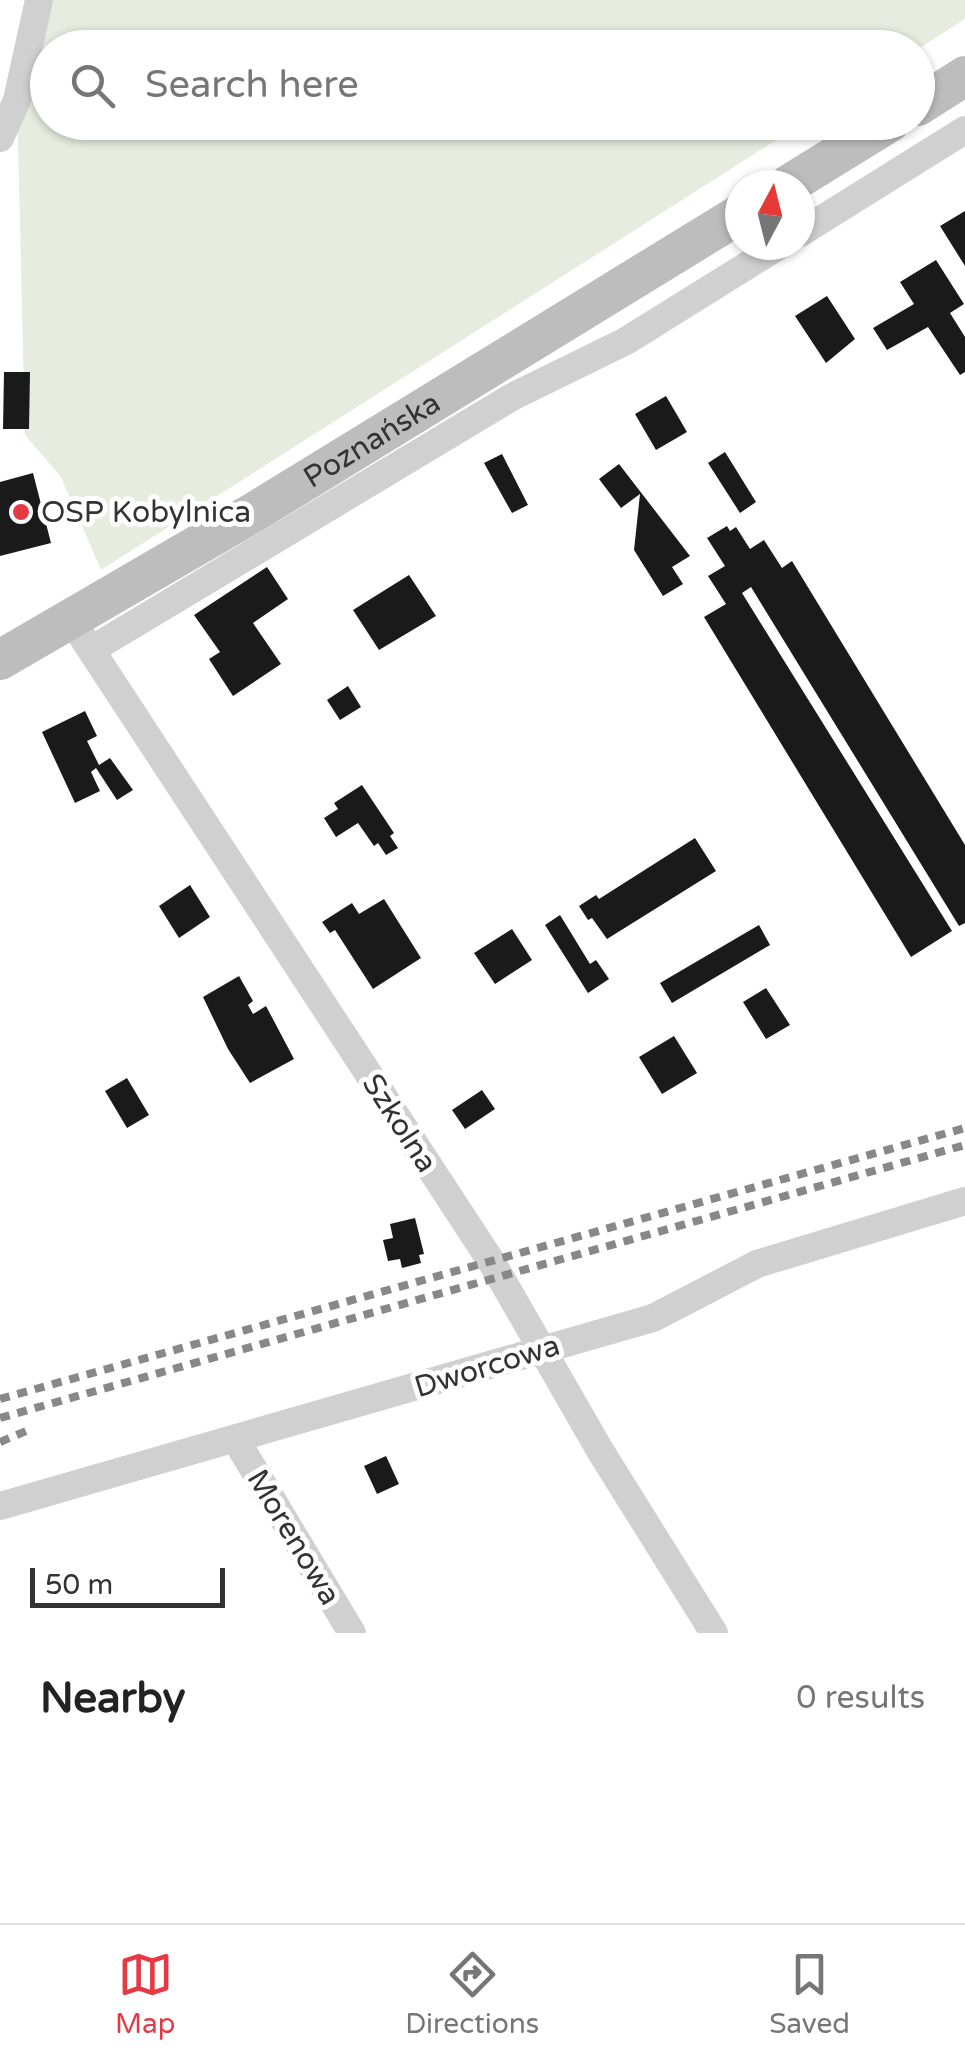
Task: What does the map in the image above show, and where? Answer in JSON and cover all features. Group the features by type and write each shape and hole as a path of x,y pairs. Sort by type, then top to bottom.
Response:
{"main road":[{"path":"935,95 965,76"},
{"path":"812,170 861,140"},
{"name":"Poznańska","path":"0,660 81,636 265,525 725,224"}],"street":[{"path":"32,30 39,0"},
{"path":"0,138 17,100 30,41"},
{"path":"815,223 965,130"},
{"path":"265,525 626,341 756,260"},
{"name":"Szkolna","path":"81,636 491,1262 714,1633"},
{"name":"Dworcowa","path":"0,1506 653,1318 758,1264 965,1201"},
{"name":"Morenowa","path":"236,1440 352,1633"}],"shaded area":[{"path":"42,0 965,0 965,19 935,38 935,30 34,30"},
{"path":"30,48 30,140 776,140 101,570 61,477 25,435 17,100"}],"building":[{"path":"965,211 965,266 940,226"},
{"path":"936,260 964,304 950,313 965,337 965,372 960,375 928,327 887,350 873,328 914,304 900,282"},
{"path":"827,296 855,339 826,363 795,316"},
{"path":"4,372 30,372 29,429 3,429"},
{"path":"666,396 687,432 656,450 635,414"},
{"path":"725,452 756,502 740,513 708,463"},
{"path":"502,454 528,505 512,513 484,463"},
{"path":"619,464 690,556 672,567 683,584 663,596 634,550 640,494 621,508 599,479"},
{"name":"OSP Kobylnica","path":"33,473 51,543 0,556 0,482"},
{"path":"727,526 730,531 736,527 750,549 764,540 782,568 792,561 965,845 965,923 959,926 751,587 742,593 952,931 911,957 704,617 726,604 708,576 725,566 707,538"},
{"path":"267,567 288,599 253,623 281,664 233,696 209,659 220,652 194,615"},
{"path":"409,575 436,616 379,650 353,610"},
{"path":"348,686 361,707 340,720 327,700"},
{"path":"85,711 97,736 87,741 99,765 110,758 133,790 117,800 96,768 91,772 100,791 75,803 42,732"},
{"path":"362,785 394,833 390,836 398,848 386,855 378,843 374,846 358,823 336,837 324,818 338,809 334,803"},
{"path":"695,838 716,871 607,939 592,918 588,920 579,906 596,895 599,899"},
{"path":"190,885 210,917 179,938 159,906"},
{"path":"384,899 421,958 373,989 335,930 330,933 322,922 352,903 359,914"},
{"path":"560,915 590,964 596,960 609,979 588,993 545,925"},
{"path":"759,925 770,945 672,1003 660,983"},
{"path":"512,929 532,960 495,984 474,953"},
{"path":"239,976 253,1001 248,1005 253,1014 266,1006 294,1059 250,1083 203,997"},
{"path":"766,988 790,1025 766,1039 743,1002"},
{"path":"674,1036 697,1073 662,1094 639,1057"},
{"path":"127,1078 149,1115 127,1128 105,1091"},
{"path":"482,1090 495,1109 465,1129 452,1110"},
{"path":"415,1218 424,1254 419,1255 421,1263 402,1268 400,1259 388,1261 383,1240 393,1238 390,1224"},
{"path":"386,1456 399,1484 377,1494 364,1466"}],"railway":[{"path":"0,1399 965,1128"},
{"path":"0,1418 965,1145"},
{"path":"0,1442 31,1429"}],"place":[{"name":"OSP Kobylnica","path":"21,512"}]}
